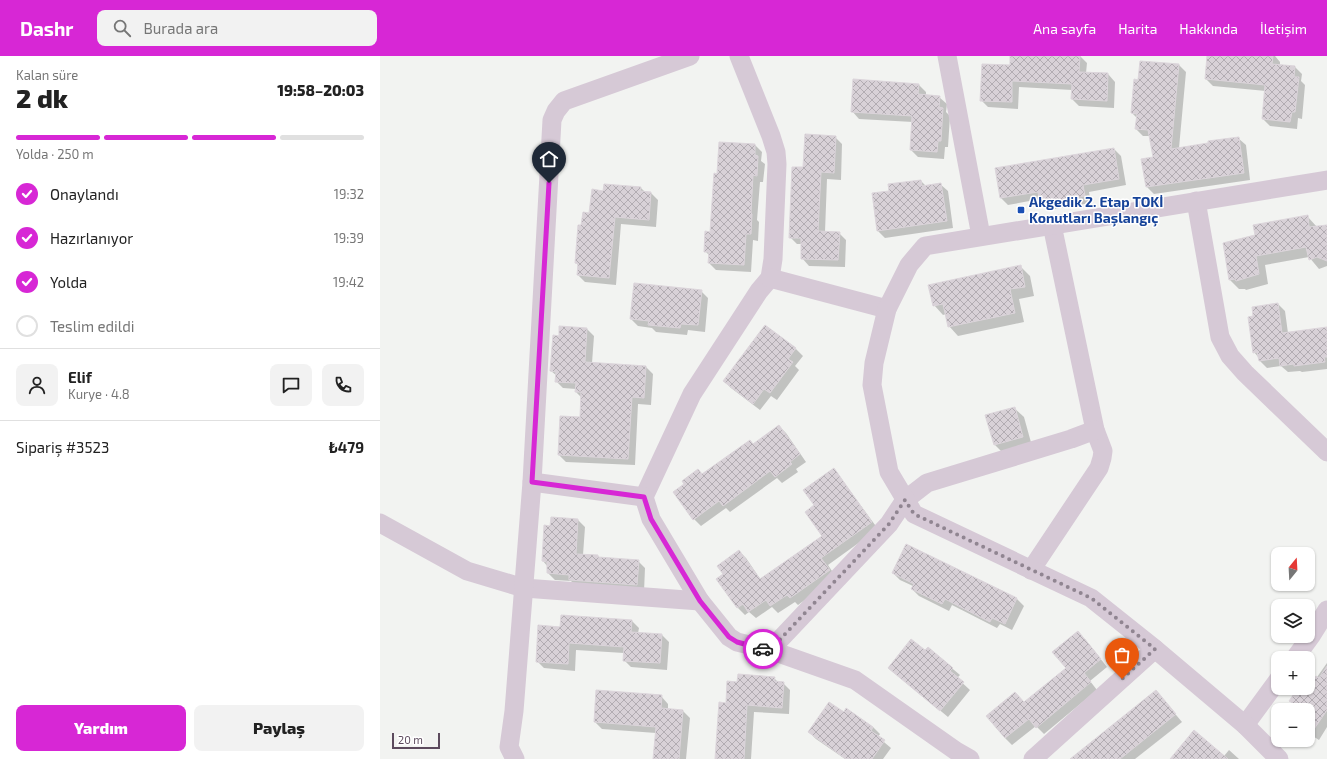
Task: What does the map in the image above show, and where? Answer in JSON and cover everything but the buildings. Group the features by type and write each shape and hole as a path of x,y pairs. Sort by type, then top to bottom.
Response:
{"street":[{"path":"515,759 509,747 514,711 532,482 552,120 556,111 564,101 690,56"},
{"path":"739,56 776,152 777,164 773,259 770,278 759,291 692,394 644,497 651,519 700,601 729,637 737,642 770,650 855,680 959,756"},
{"path":"947,56 981,236"},
{"path":"1279,759 1245,726 1155,649 1091,598 914,514 889,472 872,384 874,363 887,310 909,265 925,246 1327,180"},
{"path":"1196,201 1220,337 1230,356 1245,373 1327,452"},
{"path":"1031,570 1100,468 1103,451 1094,430 1052,225"},
{"path":"770,278 887,310"},
{"path":"770,650 889,524 905,500 927,483 1071,440 1094,430"},
{"path":"532,482 644,497"},
{"path":"380,523 467,571 524,588 700,601"},
{"path":"1300,651 1327,610"},
{"path":"1033,759 1155,649"},
{"path":"1245,726 1271,690"}],"way so far":[{"path":"763,649 770,650 889,524 905,500 914,514 930,523 1091,598 1155,649 1122,679"}],"place":[{"name":"Akgedik 2. Etap TOKİ Konutları Başlangıç","path":"1021,210"}],"route":[{"path":"549,183 532,482 644,497 651,519 700,601 729,637 737,642 763,649"}]}
